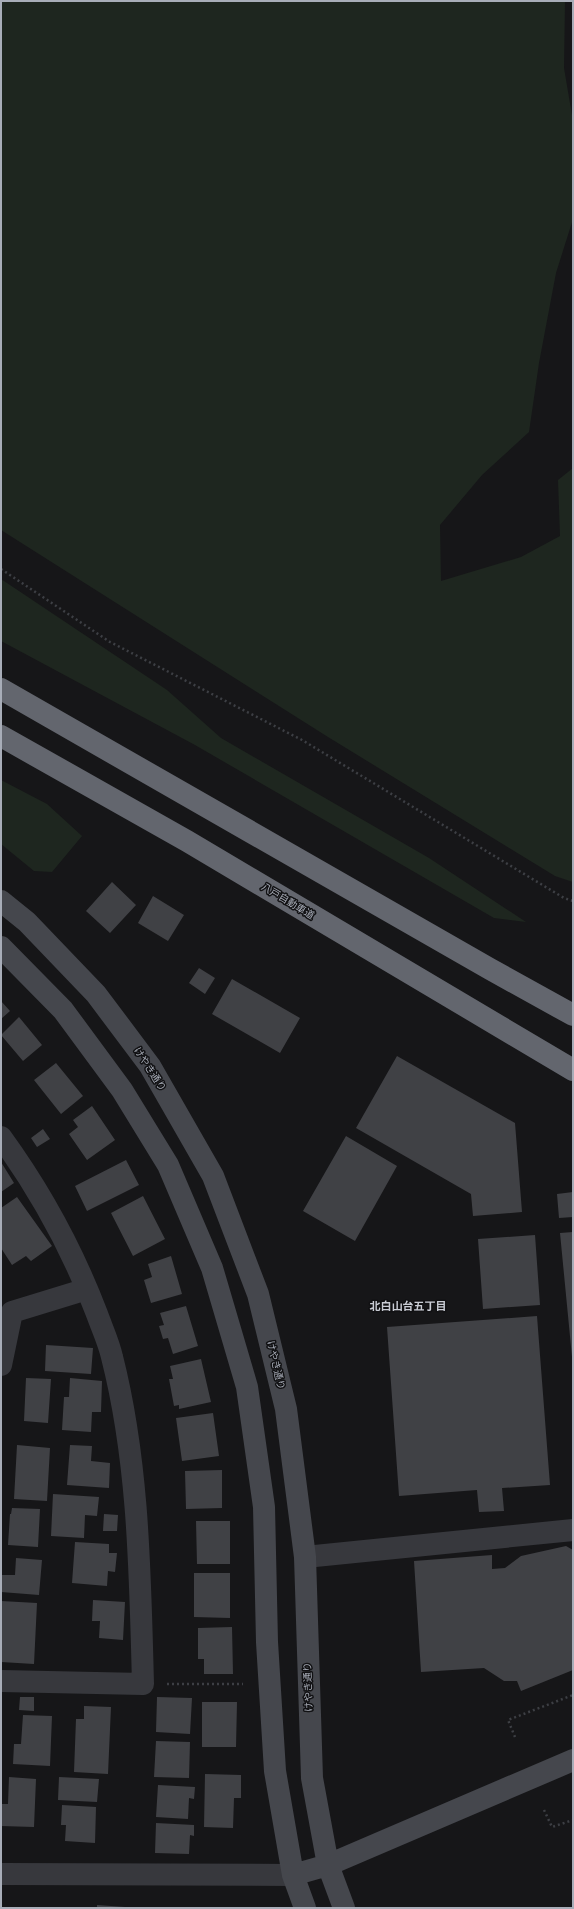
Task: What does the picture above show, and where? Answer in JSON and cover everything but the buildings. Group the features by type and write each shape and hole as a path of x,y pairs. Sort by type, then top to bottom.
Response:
{"highway":[{"path":"1,689 573,1015"},
{"name":"八戸自動車道","path":"1,736 187,841 573,1070"}],"street":[{"name":"けやき通り","path":"1,901 27,922 96,994 150,1066 213,1176 258,1294 286,1409 305,1557 312,1778 328,1865 344,1908"},
{"path":"1,947 63,1010 122,1090 168,1165 212,1268 247,1387 263,1500 267,1642 275,1771 293,1875 305,1908"},
{"path":"1,1137 23,1167 62,1232 87,1289 112,1355 127,1425 134,1498 140,1587 142,1684 1,1682"},
{"path":"1,1365 12,1312 87,1289"},
{"path":"305,1557 573,1530"},
{"path":"1,1874 293,1875 328,1865 573,1760"}],"path":[{"path":"1,570 110,642 302,740 564,898 573,901"},
{"path":"142,1684 243,1684"},
{"path":"515,1737 508,1720 573,1695"},
{"path":"544,1810 552,1827 573,1820"}],"shaded area":[{"path":"1,1 565,1 564,68 573,121 573,219 556,273 539,363 529,432 482,475 440,525 441,581 521,557 560,536 558,480 573,468 573,882 555,876 328,737 1,530"},
{"path":"1,579 167,690 221,738 429,858 526,922 494,918 195,745 1,641"},
{"path":"1,780 47,804 82,836 52,872 34,871 1,844"}],"district":[{"name":"北白山台五丁目","path":"408,1306"}]}
